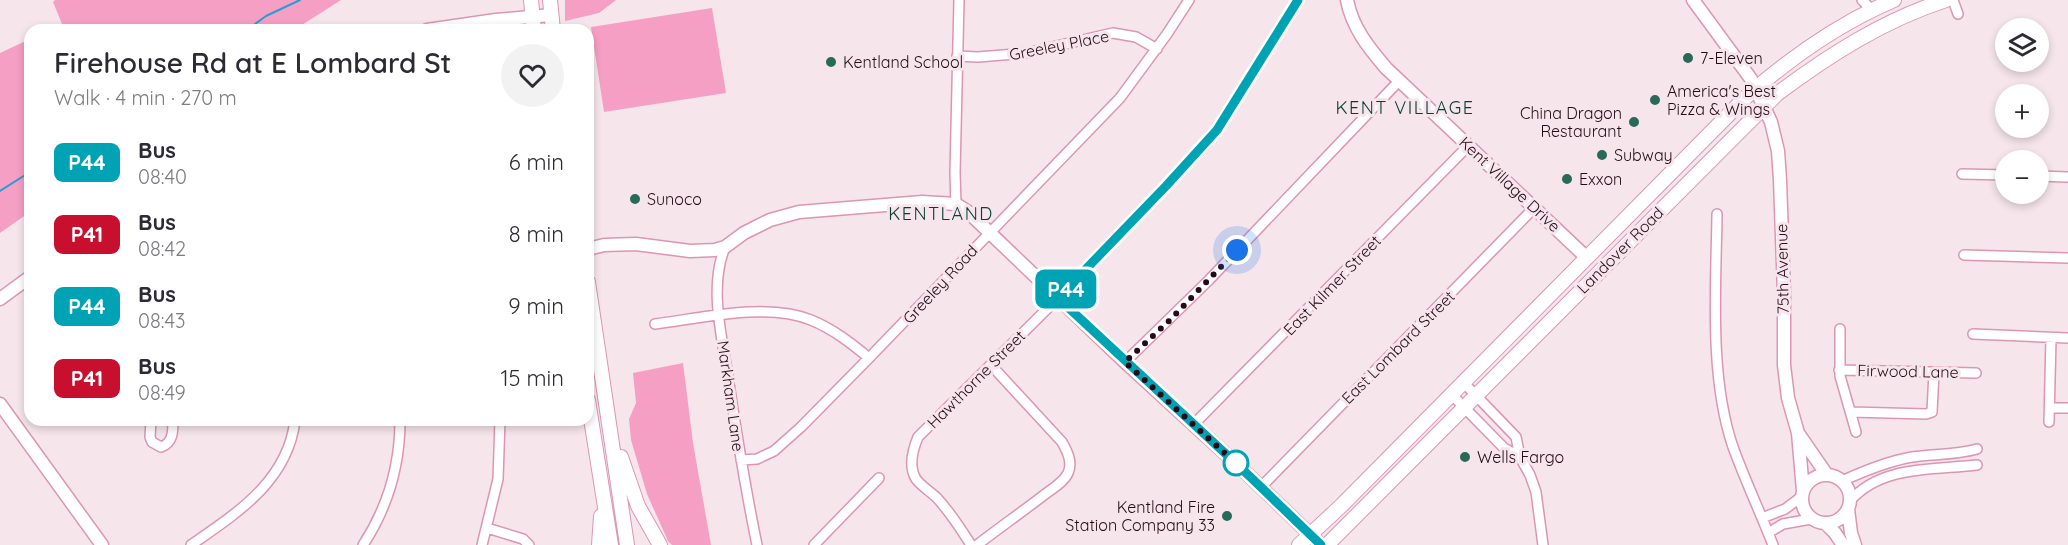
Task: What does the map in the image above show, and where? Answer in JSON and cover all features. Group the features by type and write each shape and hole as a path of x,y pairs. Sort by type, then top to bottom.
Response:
{"main road":[{"path":"531,0 534,23"},
{"path":"550,0 552,24"},
{"name":"Landover Road","path":"1299,545 1316,540 1451,394 1755,89 1803,52 1872,10 1894,0"},
{"name":"Landover Road","path":"1327,545 1764,106 1804,74 1854,41 1900,18 1946,0"},
{"path":"594,323 627,545"},
{"path":"605,399 633,495 643,518 660,545"},
{"path":"592,426 612,545"},
{"path":"593,434 601,519 599,545"}],"street":[{"path":"957,204 955,173 959,0"},
{"name":"Greeley Road","path":"741,460 757,459 774,451 801,427 989,232 1063,159 1114,104 1157,49 1189,0"},
{"name":"Hawthorne Street","path":"972,545 938,498 915,478 912,455 918,437 1058,298 1217,130 1298,0"},
{"name":"Kent Village Drive","path":"1347,0 1354,23 1372,52 1586,257"},
{"name":"75th Avenue","path":"1693,0 1755,89 1771,122 1778,151 1784,294 1784,365 1788,398 1798,433 1802,494"},
{"path":"1862,0 1872,10"},
{"path":"1953,0 1958,14"},
{"path":"534,23 551,15"},
{"name":"Greeley Place","path":"957,56 978,57 1026,53 1113,33 1136,37 1157,49"},
{"path":"1125,362 1209,280 1400,81"},
{"name":"East Kilmer Street","path":"1194,424 1469,145"},
{"path":"1962,174 1995,175"},
{"path":"2049,176 2068,177"},
{"path":"594,248 636,244 690,251 724,247 744,233 770,220 799,212 922,202 957,204 1316,540"},
{"name":"East Lombard Street","path":"1261,487 1535,207"},
{"path":"1717,214 1716,320 1720,393 1733,446 1773,545"},
{"name":"Markham Lane","path":"724,247 718,278 720,316 741,460 757,545"},
{"path":"1964,255 2068,258"},
{"path":"0,299 24,282"},
{"path":"655,324 768,312 789,314 810,319 839,334 869,358"},
{"path":"1840,329 1839,370 1856,432"},
{"path":"1972,334 2068,338"},
{"path":"2049,422 2051,338"},
{"path":"977,545 1060,483 1068,473 1070,461 1062,442 992,365"},
{"name":"Firwood Lane","path":"1839,370 1976,373"},
{"path":"1851,412 1926,414 1932,412 1934,372"},
{"path":"1463,382 1516,437 1520,457 1536,492 1543,545"},
{"path":"1451,394 1504,448 1520,457"},
{"path":"0,404 102,545"},
{"path":"2050,408 2068,408"},
{"path":"151,426 150,437 156,446 161,447 166,446 171,439 172,426"},
{"path":"191,545 247,505 264,489 282,459 294,426"},
{"path":"363,545 379,518 392,484 400,426"},
{"path":"482,545 498,479 500,426"},
{"name":"75th Avenue","path":"1798,433 1827,475"},
{"path":"1842,481 1904,459 1977,449"},
{"path":"1768,532 1783,524 1811,519 1825,523 1839,520 1865,486 1900,473 1977,465"},
{"path":"1762,518 1785,509 1802,494 1812,479 1827,475 1842,481 1849,493 1851,533 1855,545"},
{"path":"814,545 879,478"},
{"path":"1802,494 1803,509 1811,519"},
{"path":"1825,523 1843,545"},
{"path":"487,528 524,539 529,545"}],"shaded area":[{"path":"55,0 341,0 303,24 62,24 53,2"},
{"path":"565,0 616,0 599,13 565,21"},
{"path":"712,8 726,93 604,112 594,47 594,27"},
{"path":"24,42 24,216 0,233 0,53"},
{"path":"683,363 693,443 711,545 672,545 668,541 647,494 631,440 629,419 636,403 633,373"}],"waterway":[{"path":"255,24 266,16 300,0"},
{"path":"0,191 24,176"}],"bus line":[{"name":"P44","path":"1298,0 1217,130 1058,298 1321,545"}],"place":[{"name":"7-Eleven","path":"1688,58"},
{"name":"Kentland School","path":"831,62"},
{"name":"America's Best Pizza & Wings","path":"1655,100"},
{"name":"China Dragon Restaurant","path":"1634,122"},
{"name":"Subway","path":"1602,155"},
{"name":"Exxon","path":"1567,179"},
{"name":"Sunoco","path":"635,199"},
{"name":"Wells Fargo","path":"1465,457"},
{"name":"Kentland Fire Station Company 33","path":"1227,516"}],"district":[{"name":"KENT VILLAGE","path":"1405,107"},
{"name":"KENTLAND","path":"941,213"}],"route":[{"path":"1236,463 1242,469 1125,362 1170,320 1237,250"}]}
